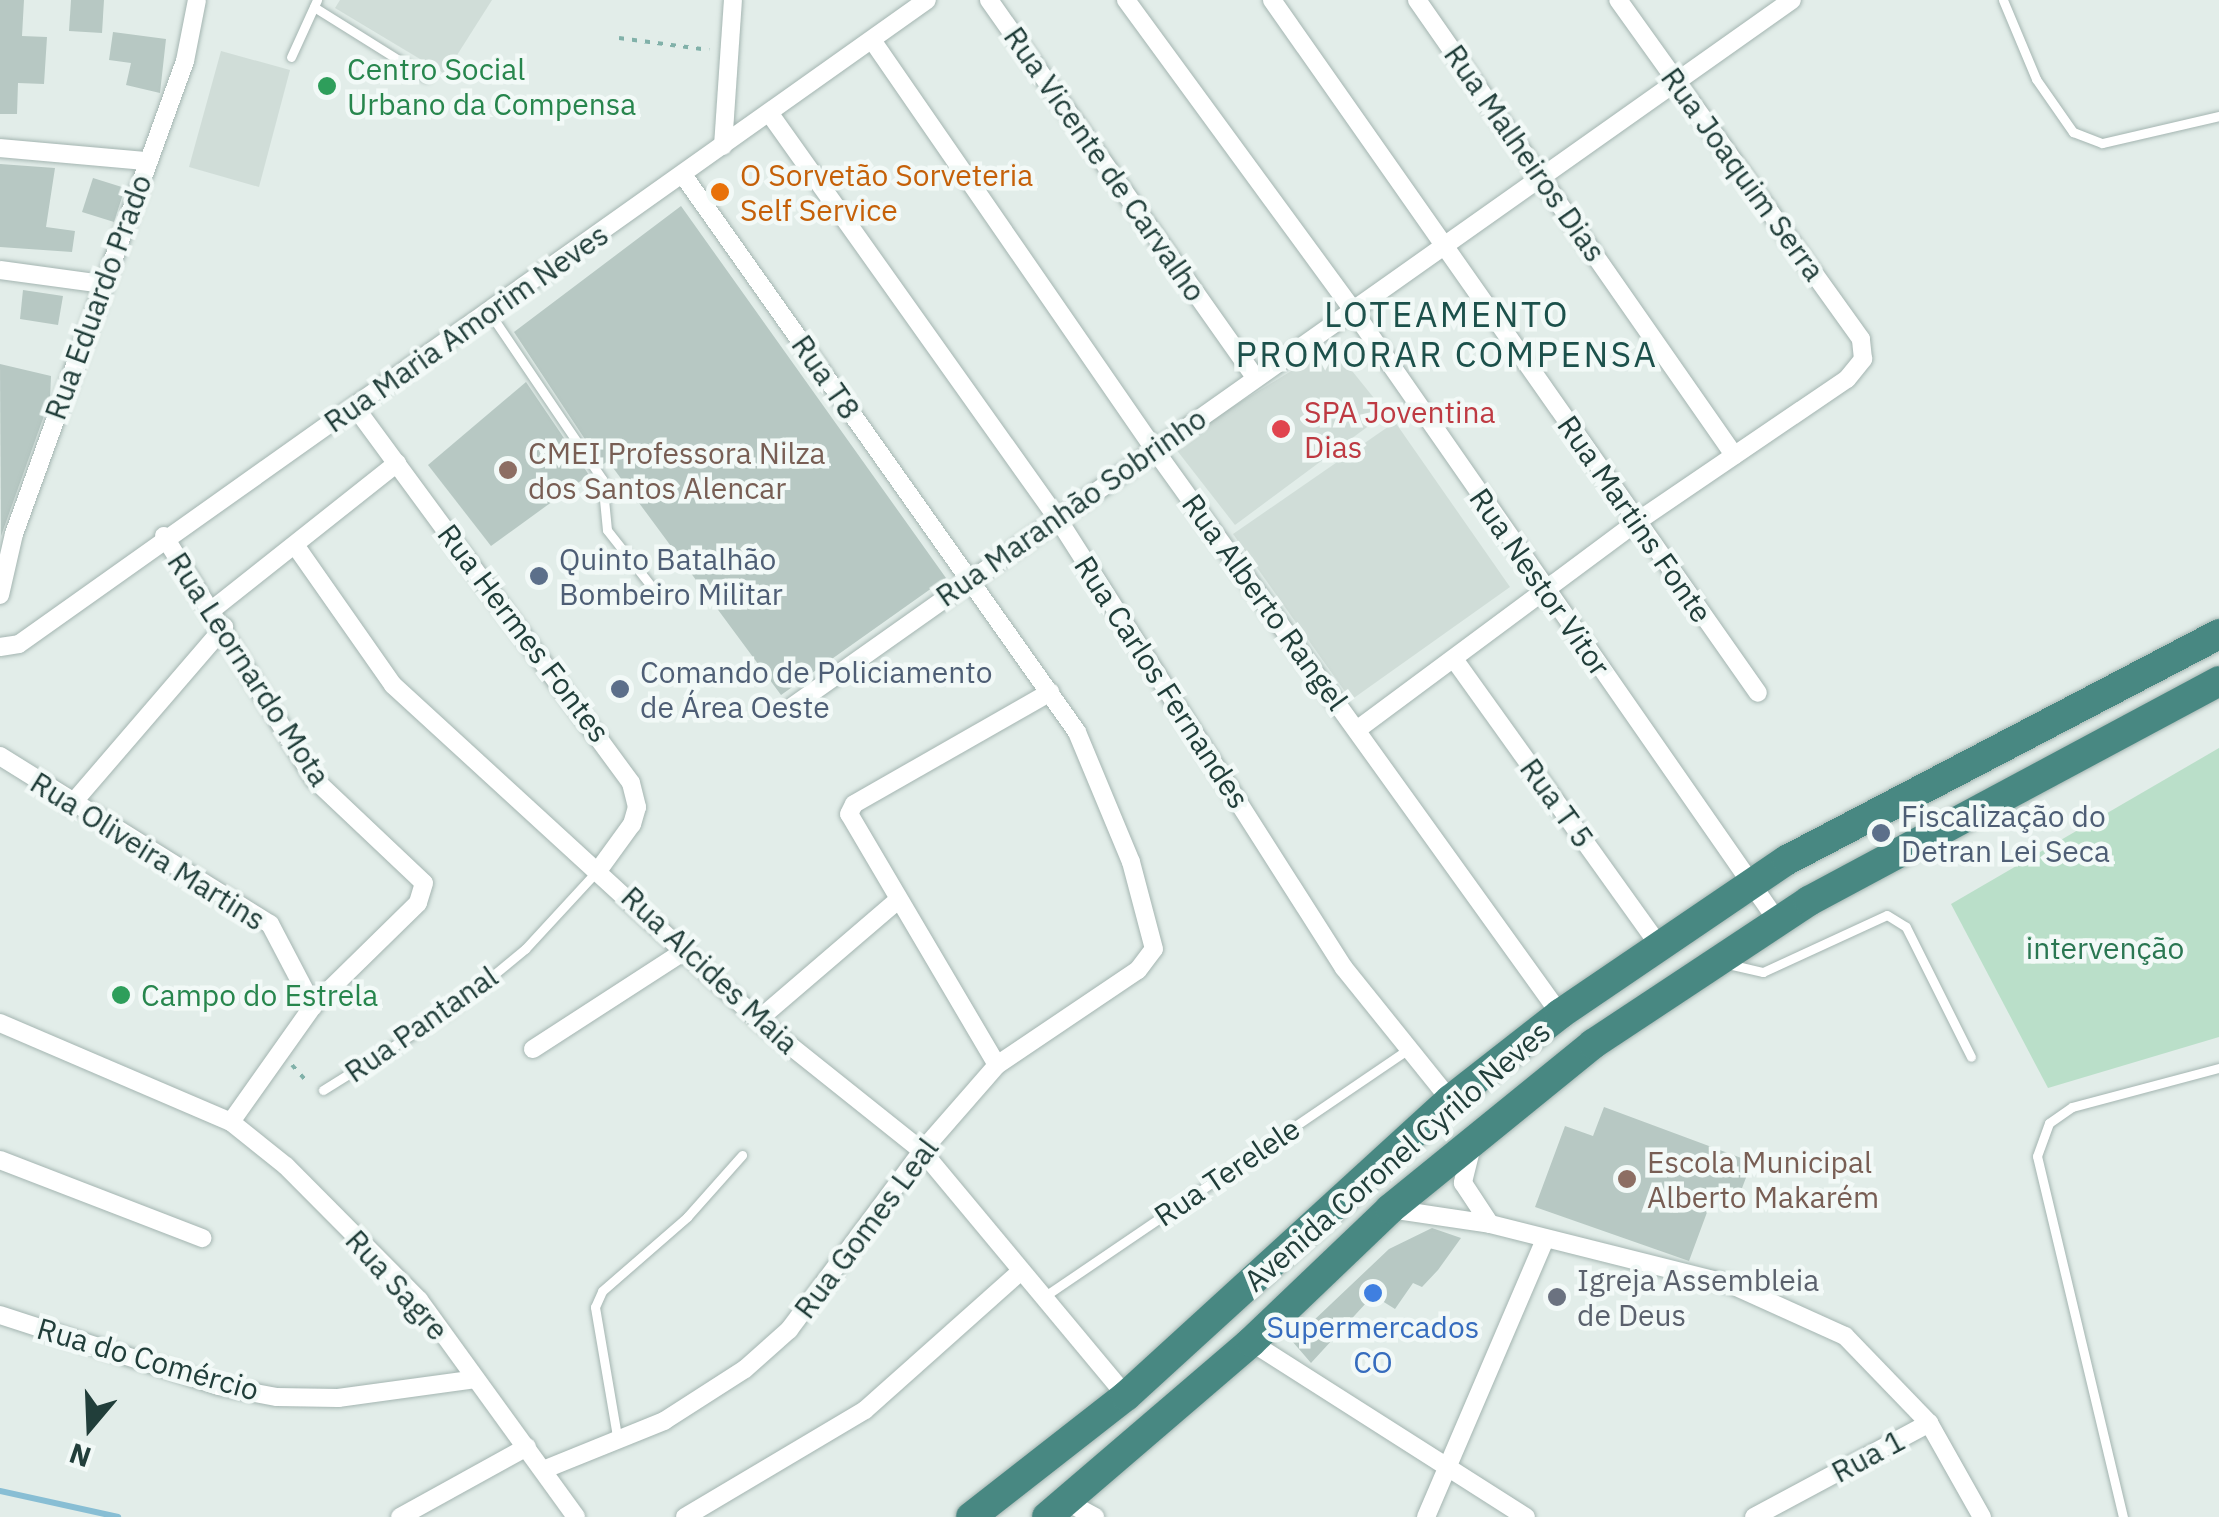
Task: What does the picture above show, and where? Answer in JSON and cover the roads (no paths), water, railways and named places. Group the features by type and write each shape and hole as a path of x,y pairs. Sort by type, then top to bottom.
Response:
{"highway":[{"name":"Avenida Coronel Cyrilo Neves","path":"971,1517 1126,1396 1450,1100 1560,1014 1752,882 2219,634"},
{"name":"Avenida Coronel Cyrilo Neves","path":"1057,1510 1250,1342 1390,1209 1592,1044 1778,922 1948,821 2219,680"}],"street":[{"name":"Rua Eduardo Prado","path":"0,595 14,534 184,61 197,0"},
{"path":"723,146 733,0"},
{"name":"Rua Maria Amorim Neves","path":"0,647 19,644 164,536 770,114 872,40 906,7 927,0"},
{"name":"Rua Vicente de Carvalho","path":"989,0 1255,377"},
{"name":"Rua Nestor Vitor","path":"1126,0 1352,309 1778,922"},
{"name":"Rua Martins Fonte","path":"1272,0 1448,246 1635,523 1758,693"},
{"name":"Rua Malheiros Dias","path":"1418,0 1734,454"},
{"name":"Rua Joaquim Serra","path":"1618,0 1864,350 1847,379 1734,454"},
{"name":"Rua Maranhão Sobrinho","path":"793,706 1056,516 1448,246 1792,0"},
{"name":"Rua Alberto Rangel","path":"872,40 1154,449 1560,1014"},
{"name":"Rua Carlos Fernandes","path":"770,114 1056,516 1344,968 1450,1100"},
{"path":"0,148 147,161"},
{"name":"Rua T8","path":"683,176 1050,692 1094,762 1154,941"},
{"path":"0,270 102,284"},
{"name":"Rua Hermes Fontes","path":"354,407 631,783 637,807 632,824 600,868"},
{"path":"1358,729 1544,589 1734,454"},
{"path":"213,609 397,463"},
{"name":"Rua Leornardo Mota","path":"164,536 213,609 314,780 424,883 418,903 313,1006"},
{"name":"Rua Alcides Maia","path":"295,544 393,684 600,868 758,1020 922,1152 1020,1272 1048,1294 1126,1396"},
{"path":"71,806 224,627"},
{"name":"Rua T 5","path":"1454,659 1660,947"},
{"path":"996,1065 849,814 854,804 1050,692"},
{"name":"Rua Oliveira Martins","path":"0,756 71,806 184,867 270,924 313,1006"},
{"path":"758,1020 898,900"},
{"name":"Rua Gomes Leal","path":"543,1470 706,1399 789,1330 922,1152 996,1065 1138,970 1154,941"},
{"path":"533,1049 686,950"},
{"path":"231,1122 278,1050 313,1006"},
{"name":"Rua Sagre","path":"0,1023 231,1122 286,1166 420,1300 576,1517"},
{"path":"1478,1136 1463,1183 1490,1224"},
{"path":"0,1160 202,1238"},
{"path":"1390,1209 1490,1224 1732,1285 1845,1336 1928,1424 1982,1517"},
{"path":"1426,1517 1545,1239"},
{"path":"685,1517 865,1410 1020,1272"},
{"name":"Rua do Comércio","path":"0,1315 218,1386 277,1397 338,1398 476,1379"},
{"path":"1250,1342 1526,1517"},
{"name":"Rua 1","path":"1754,1517 1928,1424"},
{"path":"400,1517 528,1447"},
{"path":"1057,1510 1095,1517"}],"lane":[{"path":"2003,0 2036,79 2073,132 2102,143 2219,116"},
{"path":"291,56 315,4 426,77"},
{"path":"489,312 602,479 607,530 654,591"},
{"name":"Rua Pantanal","path":"323,1090 451,1010 525,949 600,868"},
{"path":"1722,959 1763,972 1887,915 1906,927 1971,1058"},
{"name":"Rua Terelele","path":"1048,1294 1407,1050"},
{"path":"2123,1517 2037,1156 2048,1123 2072,1106 2219,1068"},
{"path":"616,1436 594,1321 602,1291 686,1216 742,1155"}],"waterway":[{"path":"0,1491 118,1517"}],"place":[{"name":"Centro Social Urbano da Compensa","path":"327,86"},
{"name":"O Sorvetão Sorveteria Self Service","path":"720,192"},
{"name":"SPA Joventina Dias","path":"1281,429"},
{"name":"CMEI Professora Nilza dos Santos Alencar","path":"508,470"},
{"name":"Quinto Batalhão Bombeiro Militar","path":"539,576"},
{"name":"Comando de Policiamento de Área Oeste","path":"620,689"},
{"name":"Fiscalização do Detran Lei Seca","path":"1881,833"},
{"name":"Campo do Estrela","path":"121,995"},
{"name":"Escola Municipal Alberto Makarém","path":"1627,1179"},
{"name":"Supermercados CO","path":"1373,1293"},
{"name":"Igreja Assembleia de Deus","path":"1557,1297"}],"district":[{"name":"LOTEAMENTO PROMORAR COMPENSA","path":"1447,334"}],"park label":[{"name":"intervenção","path":"2105,948"}]}
